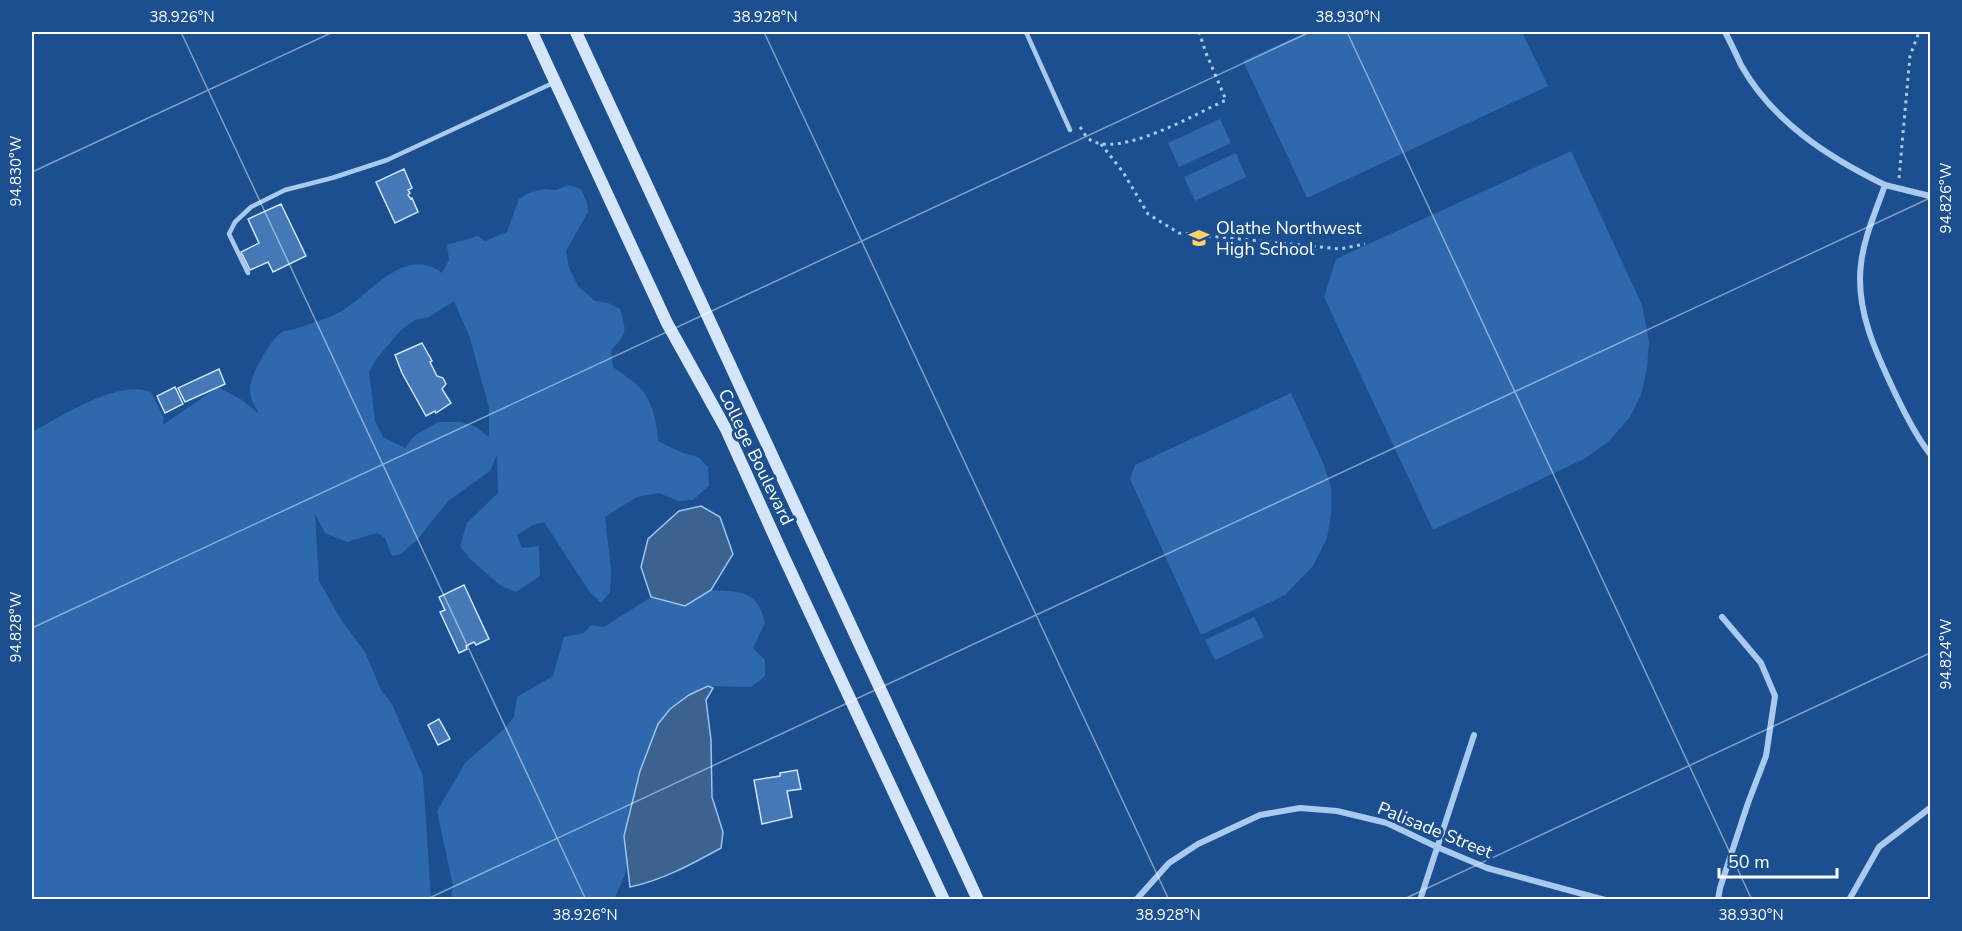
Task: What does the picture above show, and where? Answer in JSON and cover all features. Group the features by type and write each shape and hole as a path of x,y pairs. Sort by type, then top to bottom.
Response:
{"main road":[{"name":"College Boulevard","path":"532,32 667,323 726,429 944,900"},
{"name":"College Boulevard","path":"576,32 978,900"}],"street":[{"path":"1725,32 1756,88 1782,117 1819,148 1849,167 1885,185 1930,196"},
{"path":"1885,185 1866,237 1862,255 1860,278 1863,302 1873,344 1913,428 1930,454"},
{"path":"1718,900 1748,803 1766,756 1775,696 1761,663 1722,617"},
{"path":"1420,900 1474,735"},
{"name":"Palisade Street","path":"1136,900 1169,863 1198,844 1260,815 1300,808 1337,811 1387,824 1487,868 1605,900"},
{"path":"1849,900 1879,847 1930,808"}],"lane":[{"path":"1026,32 1070,130"},
{"path":"248,273 229,234 235,222 251,207 285,190 387,160 556,82"}],"path":[{"path":"1080,127 1089,139 1101,144 1128,143 1226,100 1199,32"},
{"path":"1897,189 1910,56 1919,32"},
{"path":"1101,144 1123,172 1148,214 1179,233 1340,249 1365,244"}],"shaded area":[{"path":"1307,32 1522,32 1548,86 1307,198 1243,61"},
{"path":"1220,119 1231,143 1179,167 1168,143"},
{"path":"1571,151 1642,305 1649,341 1647,369 1641,395 1630,417 1608,442 1584,459 1433,530 1324,297 1336,259"},
{"path":"1236,153 1246,177 1195,201 1184,177"},
{"path":"569,185 581,189 587,203 588,212 566,251 569,268 578,286 595,301 608,303 620,309 624,332 611,350 613,367 637,385 648,399 655,420 658,441 683,453 698,457 708,467 709,486 693,500 678,501 659,493 637,497 605,517 611,569 610,592 601,603 589,591 544,522 533,525 517,535 522,548 539,546 540,576 516,592 501,586 470,559 460,546 467,523 498,493 497,455 490,471 448,501 418,539 401,554 392,556 385,538 377,533 347,542 325,533 315,514 319,581 342,621 365,652 381,690 392,704 423,776 431,899 32,899 32,432 106,395 138,389 151,392 164,418 163,425 218,387 242,400 259,414 251,396 253,375 273,341 284,331 340,312 388,275 401,268 415,264 428,266 442,273 449,260 447,245 478,236 485,241 507,232 519,199 529,193 544,189 556,190","holes":["454,301 470,338 489,408 489,437 476,427 461,422 438,422 414,436 405,448 383,437 375,421 369,372 377,358 402,329 415,320 429,317"]},
{"path":"1291,393 1324,465 1331,488 1331,515 1327,538 1313,566 1285,595 1201,635 1130,479 1135,465"},
{"path":"701,506 720,517 733,554 711,590 685,606 651,597 641,567 648,539 679,511"},
{"path":"711,590 746,594 757,604 765,623 753,648 765,660 765,676 751,687 708,686 689,695 624,836 627,863 625,875 614,899 451,899 453,886 437,811 465,763 504,729 514,717 517,697 553,676 564,637 584,633 591,625 604,627 651,597 685,606"},
{"path":"1254,617 1264,637 1215,660 1205,640"},
{"path":"708,686 713,688 706,700 711,740 712,797 723,832 721,848 666,876 630,887 624,836 640,771 658,724 670,709 689,695"}],"building":[{"path":"404,169 412,188 408,190 410,193 408,195 412,198 418,212 395,223 376,182"},
{"path":"281,204 306,256 273,272 268,262 250,270 241,252 259,243 248,219"},
{"path":"422,343 437,376 443,378 446,384 442,389 451,403 436,413 435,411 426,416 402,373 395,355"},
{"path":"219,369 225,384 185,402 178,388"},
{"path":"175,387 183,404 165,413 157,396"},
{"path":"464,585 489,639 476,645 474,642 459,653 440,612 445,610 439,597"},
{"path":"439,719 450,739 438,745 428,725"},
{"path":"797,770 801,789 787,791 792,817 762,824 754,780 780,776 780,773"}],"place":[{"name":"Olathe Northwest High School","path":"1199,238"}]}
